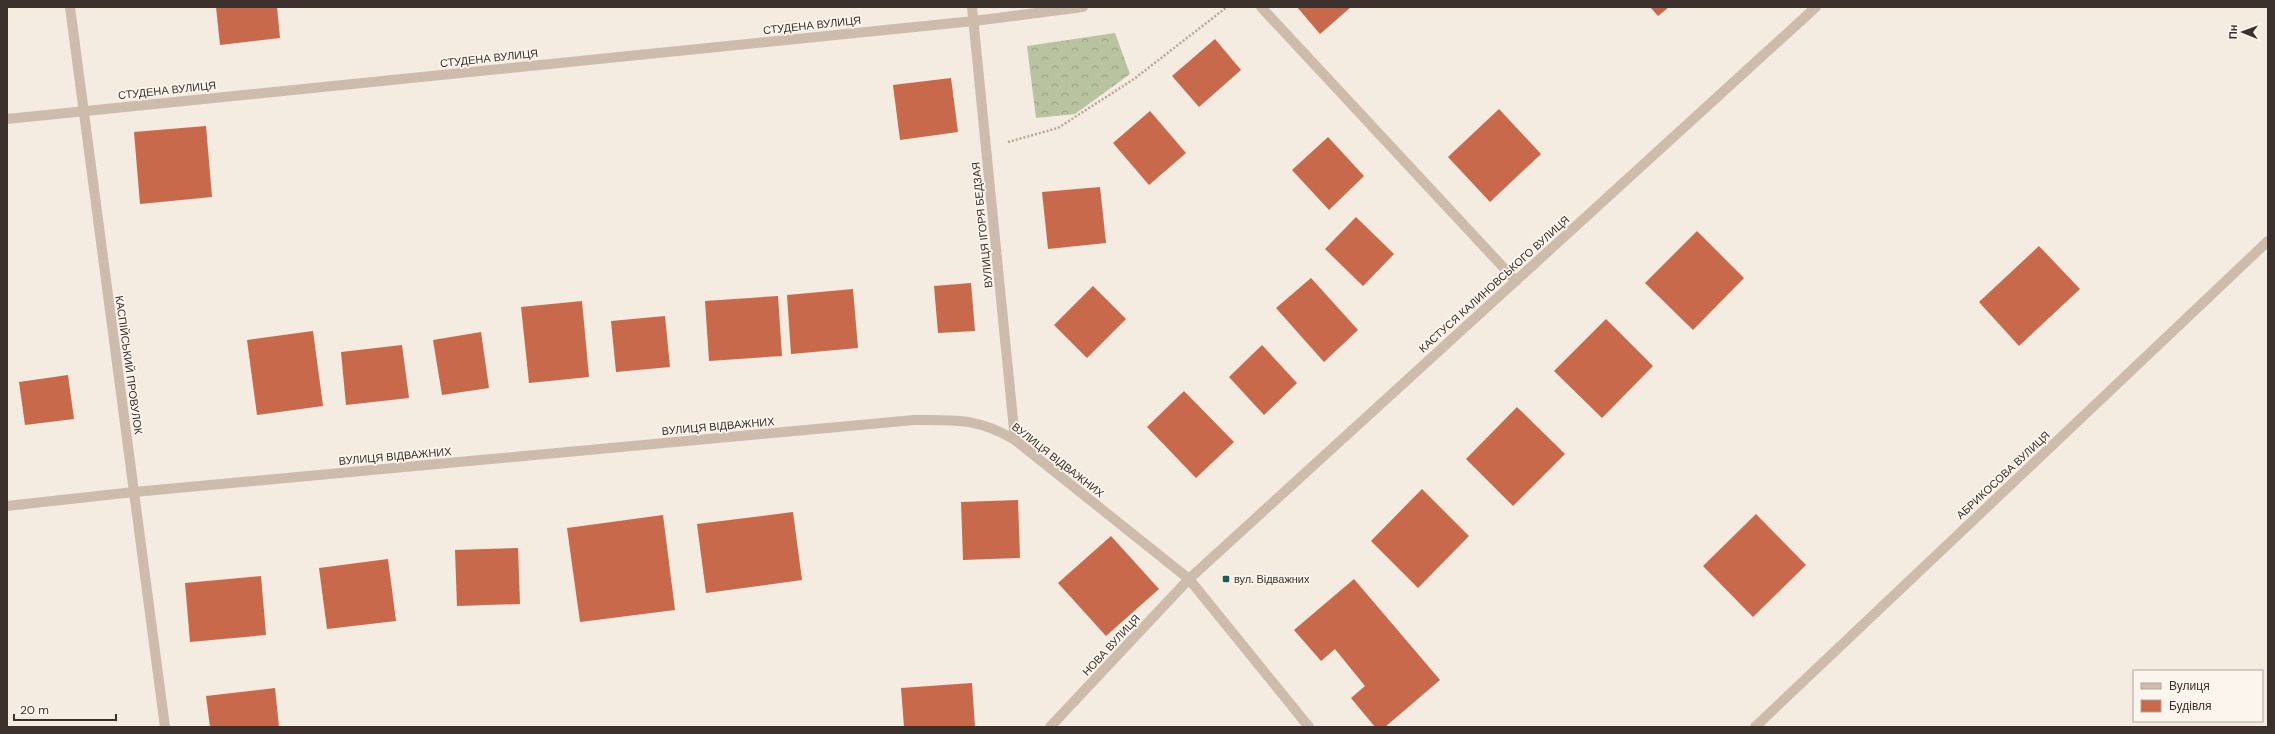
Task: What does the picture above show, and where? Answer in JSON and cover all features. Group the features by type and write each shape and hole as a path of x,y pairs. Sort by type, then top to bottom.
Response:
{"street":[{"name":"КАСПІЙСЬКИЙ ПРОВУЛОК","path":"70,7 166,727"},
{"name":"ВУЛИЦЯ ІГОРЯ БЕДЗАЯ","path":"972,7 1015,440"},
{"name":"СТУДЕНА ВУЛИЦЯ","path":"7,119 83,110 974,21 1083,7"},
{"path":"1261,7 1516,281"},
{"name":"КАСТУСЯ КАЛИНОВСЬКОГО ВУЛИЦЯ","path":"1189,579 1816,7"},
{"name":"АБРИКОСОВА ВУЛИЦЯ","path":"1754,727 2268,241"},
{"name":"ВУЛИЦЯ ВІДВАЖНИХ","path":"7,506 134,492 914,420 963,420 996,428 1015,440 1189,579 1309,727"},
{"name":"НОВА ВУЛИЦЯ","path":"1050,727 1189,579"}],"path":[{"path":"986,148 1058,128 1134,79 1227,7"}],"green space":[{"path":"1115,33 1130,74 1075,114 1036,118 1027,46"}],"building":[{"path":"216,7 277,7 280,38 220,45"},
{"path":"1297,7 1351,7 1320,34"},
{"path":"1650,7 1669,7 1658,16"},
{"path":"1215,39 1241,70 1199,107 1172,76"},
{"path":"951,78 958,132 900,140 893,85"},
{"path":"1499,109 1541,154 1490,202 1448,157"},
{"path":"1150,111 1186,153 1149,185 1113,143"},
{"path":"206,126 212,197 140,204 134,132"},
{"path":"1328,137 1364,176 1329,210 1292,170"},
{"path":"1100,187 1106,243 1048,249 1042,192"},
{"path":"1356,217 1394,254 1363,286 1325,249"},
{"path":"1697,231 1744,278 1693,330 1645,283"},
{"path":"2039,246 2080,289 2019,346 1979,302"},
{"path":"1311,278 1358,330 1324,362 1276,308"},
{"path":"971,283 975,331 938,333 934,286"},
{"path":"1093,286 1126,319 1087,358 1054,325"},
{"path":"853,289 858,348 791,354 787,295"},
{"path":"778,296 782,356 709,361 705,301"},
{"path":"582,301 589,377 529,383 521,307"},
{"path":"665,316 670,367 616,372 611,321"},
{"path":"1606,319 1653,366 1602,418 1554,371"},
{"path":"313,331 323,406 257,415 247,340"},
{"path":"481,332 489,388 442,395 433,340"},
{"path":"402,345 409,398 346,405 341,352"},
{"path":"1262,345 1297,383 1264,415 1229,377"},
{"path":"68,375 74,419 25,425 19,382"},
{"path":"1184,391 1234,442 1196,478 1147,427"},
{"path":"1517,407 1565,454 1513,506 1466,459"},
{"path":"1422,489 1469,536 1418,588 1371,541"},
{"path":"1018,500 1020,558 963,560 961,502"},
{"path":"793,512 802,580 706,593 697,524"},
{"path":"1756,514 1806,565 1753,617 1703,566"},
{"path":"663,515 675,610 580,622 567,528"},
{"path":"1111,536 1159,589 1106,636 1058,583"},
{"path":"518,548 520,604 457,606 455,550"},
{"path":"388,559 396,621 327,629 319,568"},
{"path":"261,576 266,635 190,642 185,583"},
{"path":"1354,579 1440,680 1385,727 1375,727 1351,698 1365,686 1335,649 1321,661 1294,630"},
{"path":"972,683 975,727 904,727 901,688"},
{"path":"275,688 279,727 210,727 206,696"}],"place":[{"name":"вул. Відважних","path":"1226,579"}]}
